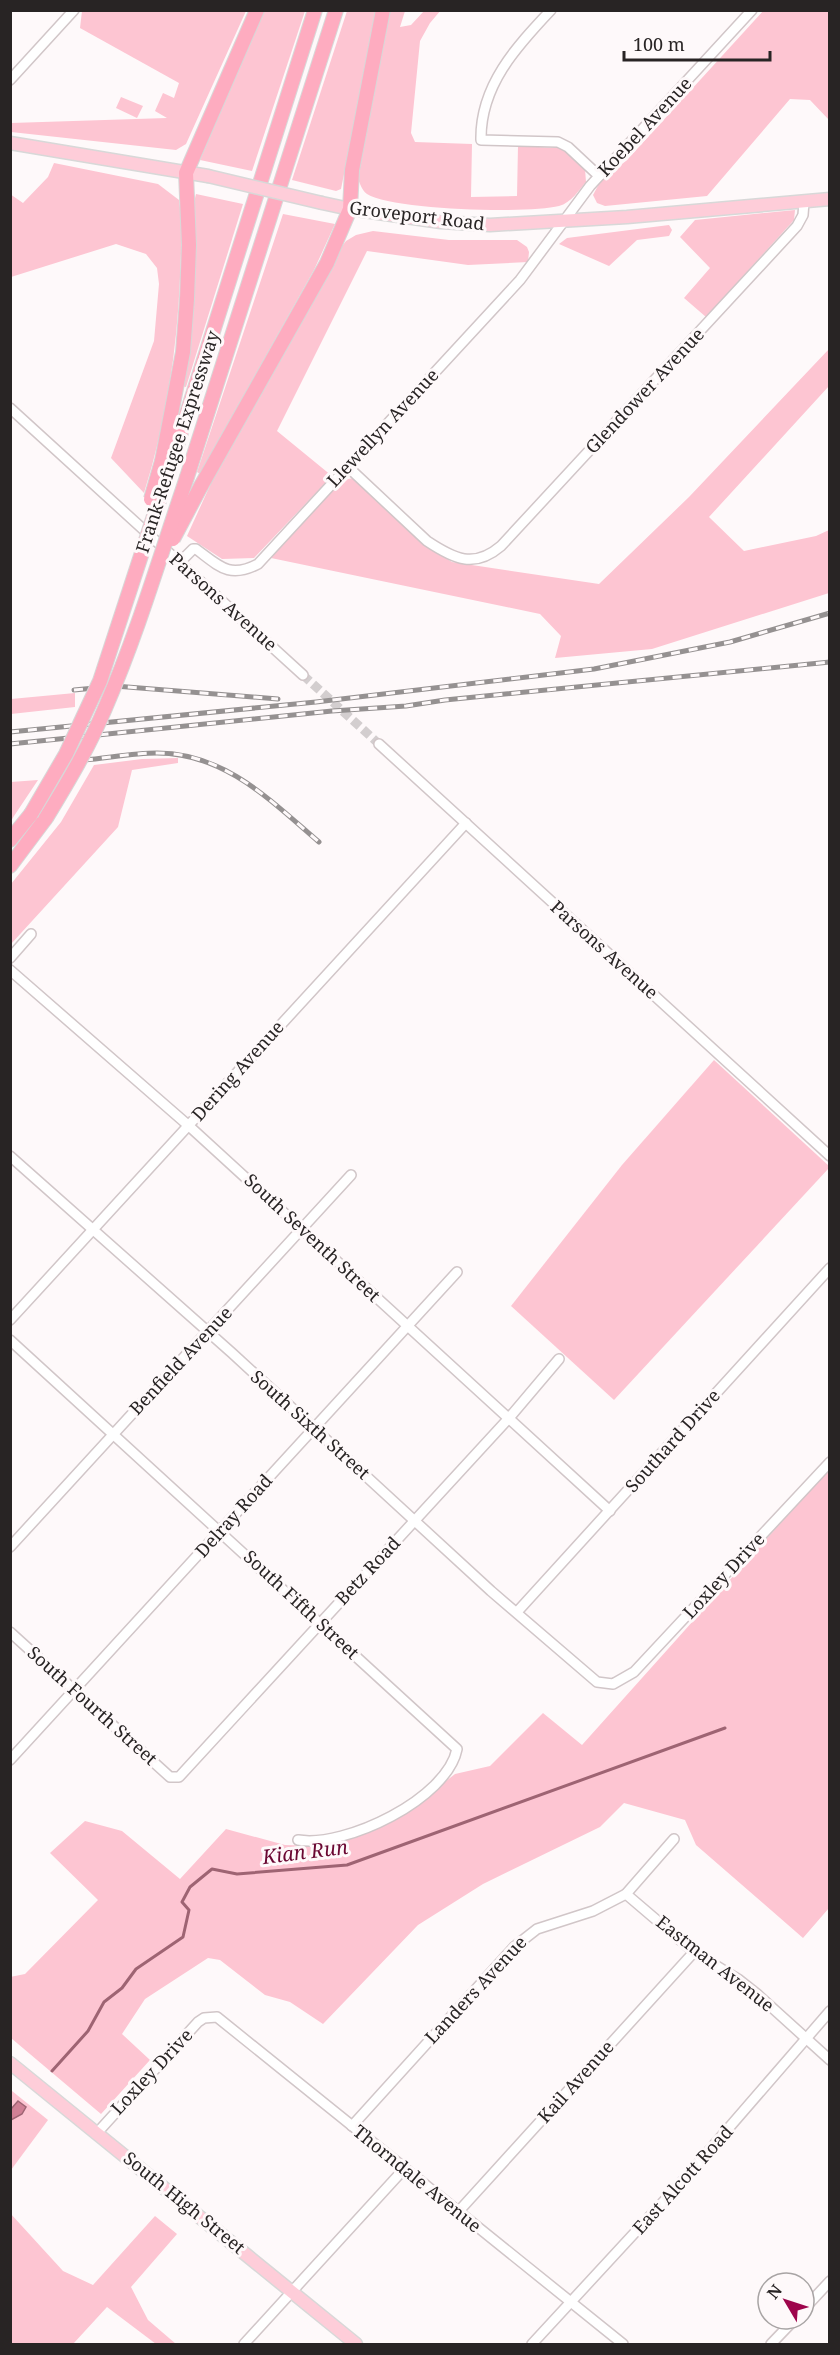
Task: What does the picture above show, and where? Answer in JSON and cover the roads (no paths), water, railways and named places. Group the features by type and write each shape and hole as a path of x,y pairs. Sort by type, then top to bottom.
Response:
{"highway":[{"path":"166,464 183,352 188,278 186,173 257,10"},
{"name":"Frank-Refugee Expressway","path":"10,840 31,814 83,720 119,626 166,464 315,10"},
{"name":"Frank-Refugee Expressway","path":"10,866 46,818 85,752 107,704 187,477 336,10"},
{"path":"154,576 201,486 327,263 350,209 352,170 383,10"}],"main road":[{"name":"Groveport Road","path":"10,143 208,176 350,209 441,222 490,225 830,199"},
{"name":"South High Street","path":"10,2063 356,2344"}],"street":[{"path":"551,10 515,49 496,78 484,110 481,140 558,142 568,147 599,176"},
{"name":"Koebel Avenue","path":"566,220 599,176 753,10"},
{"path":"10,80 73,11"},
{"name":"Glendower Avenue","path":"348,467 427,541 454,557 467,560 486,557 501,546 797,226 803,215 804,202"},
{"name":"Llewellyn Avenue","path":"180,562 192,549 196,549 219,568 226,570 246,570 258,564 520,280 566,220"},
{"name":"Parsons Avenue","path":"10,408 303,675"},
{"name":"Parsons Avenue","path":"379,744 830,1156"},
{"name":"Dering Avenue","path":"10,1320 466,823"},
{"path":"10,958 31,934"},
{"name":"South Seventh Street","path":"10,970 189,1126 610,1511"},
{"name":"South Sixth Street","path":"10,1156 208,1332 414,1521 593,1679 607,1685 613,1684"},
{"name":"Benfield Avenue","path":"10,1547 351,1175"},
{"name":"Southard Drive","path":"517,1612 830,1268"},
{"name":"Delray Road","path":"10,1760 457,1272"},
{"name":"South Fifth Street","path":"10,1340 457,1749 451,1766 440,1780 400,1811 370,1826 336,1838 298,1840"},
{"name":"Betz Road","path":"173,1779 179,1777 320,1624 509,1418 559,1359"},
{"name":"Loxley Drive","path":"613,1684 634,1672 659,1647 830,1462"},
{"name":"South Fourth Street","path":"10,1632 173,1779"},
{"name":"Landers Avenue","path":"352,2126 514,1947 529,1934 593,1911 626,1894 674,1839"},
{"name":"Eastman Avenue","path":"626,1894 694,1952 738,1979 830,2060"},
{"name":"Kail Avenue","path":"458,2212 694,1952"},
{"name":"East Alcott Road","path":"532,2344 716,2144 830,2011"},
{"name":"Loxley Drive","path":"97,2133 198,2022 211,2016"},
{"name":"Thorndale Avenue","path":"211,2016 222,2020 623,2344"},
{"path":"244,2344 404,2169"},
{"path":"816,2296 830,2281"},
{"path":"771,2344 783,2331"}],"waterway":[{"name":"Kian Run","path":"52,2071 88,2031 104,2002 122,1988 136,1969 183,1937 189,1910 182,1902 190,1887 212,1869 237,1874 347,1865 725,1728"}],"tunnel":[{"path":"303,675 379,744"}],"railway":[{"path":"10,732 316,702 594,669 730,642 830,613"},
{"path":"10,744 830,662"},
{"path":"74,690 115,686 278,699"},
{"path":"84,760 157,753 182,755 204,761 246,782 319,842"}]}
